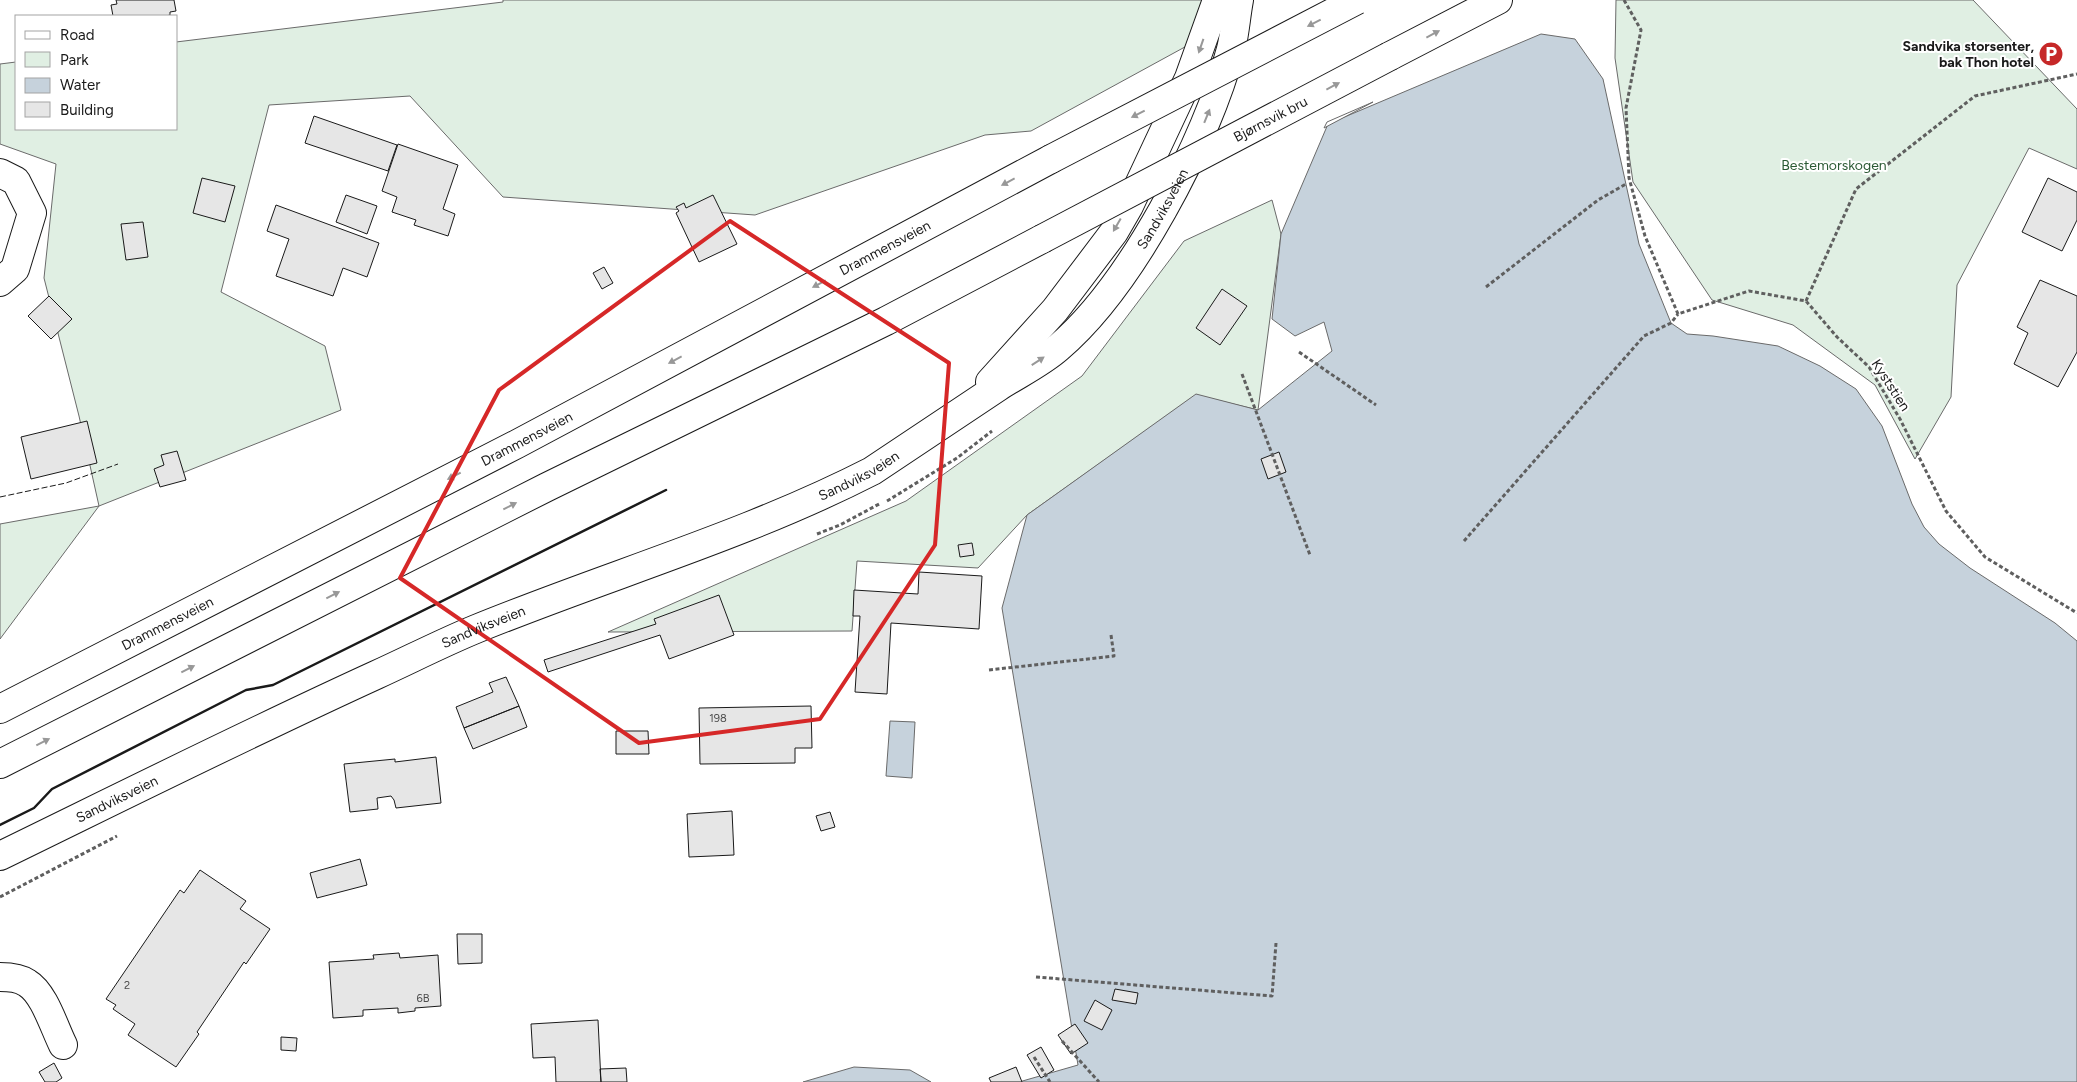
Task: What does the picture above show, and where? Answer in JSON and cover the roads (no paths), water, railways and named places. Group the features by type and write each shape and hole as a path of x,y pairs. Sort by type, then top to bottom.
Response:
{"main road":[{"name":"Sandviksveien","path":"968,407 1055,310 1114,232 1129,206 1189,78 1217,0"},
{"name":"Sandviksveien","path":"0,856 297,711 476,629 706,544 780,515 849,483 872,471 1058,348 1089,318 1117,282 1175,188 1220,84 1231,48 1238,0"},
{"name":"Drammensveien","path":"0,709 516,444 1051,159 1357,0"},
{"name":"Bjørnsvik bru","path":"0,764 547,487 886,321 1498,0"},
{"path":"0,173 16,182 32,213 15,269 0,282"},
{"path":"0,977 10,977 27,982 39,994 63,1044"}],"water":[{"path":"1541,34 1575,39 1603,79 1639,244 1671,323 1687,334 1778,346 1820,366 1856,389 1882,426 1912,504 1924,527 1939,544 1970,568 2055,623 2077,641 2077,1082 1019,1082 1078,1065 1002,608 1027,515 1196,394 1258,410 1332,351 1324,322 1295,336 1272,319 1281,234 1328,124"},
{"path":"890,721 915,722 912,778 886,776"},
{"path":"854,1067 910,1070 931,1082 803,1082"}],"place":[{"name":"Sandvika storsenter, bak Thon hotel","path":"2051,54"}],"park label":[{"name":"Bestemorskogen","path":"1834,165"}]}
